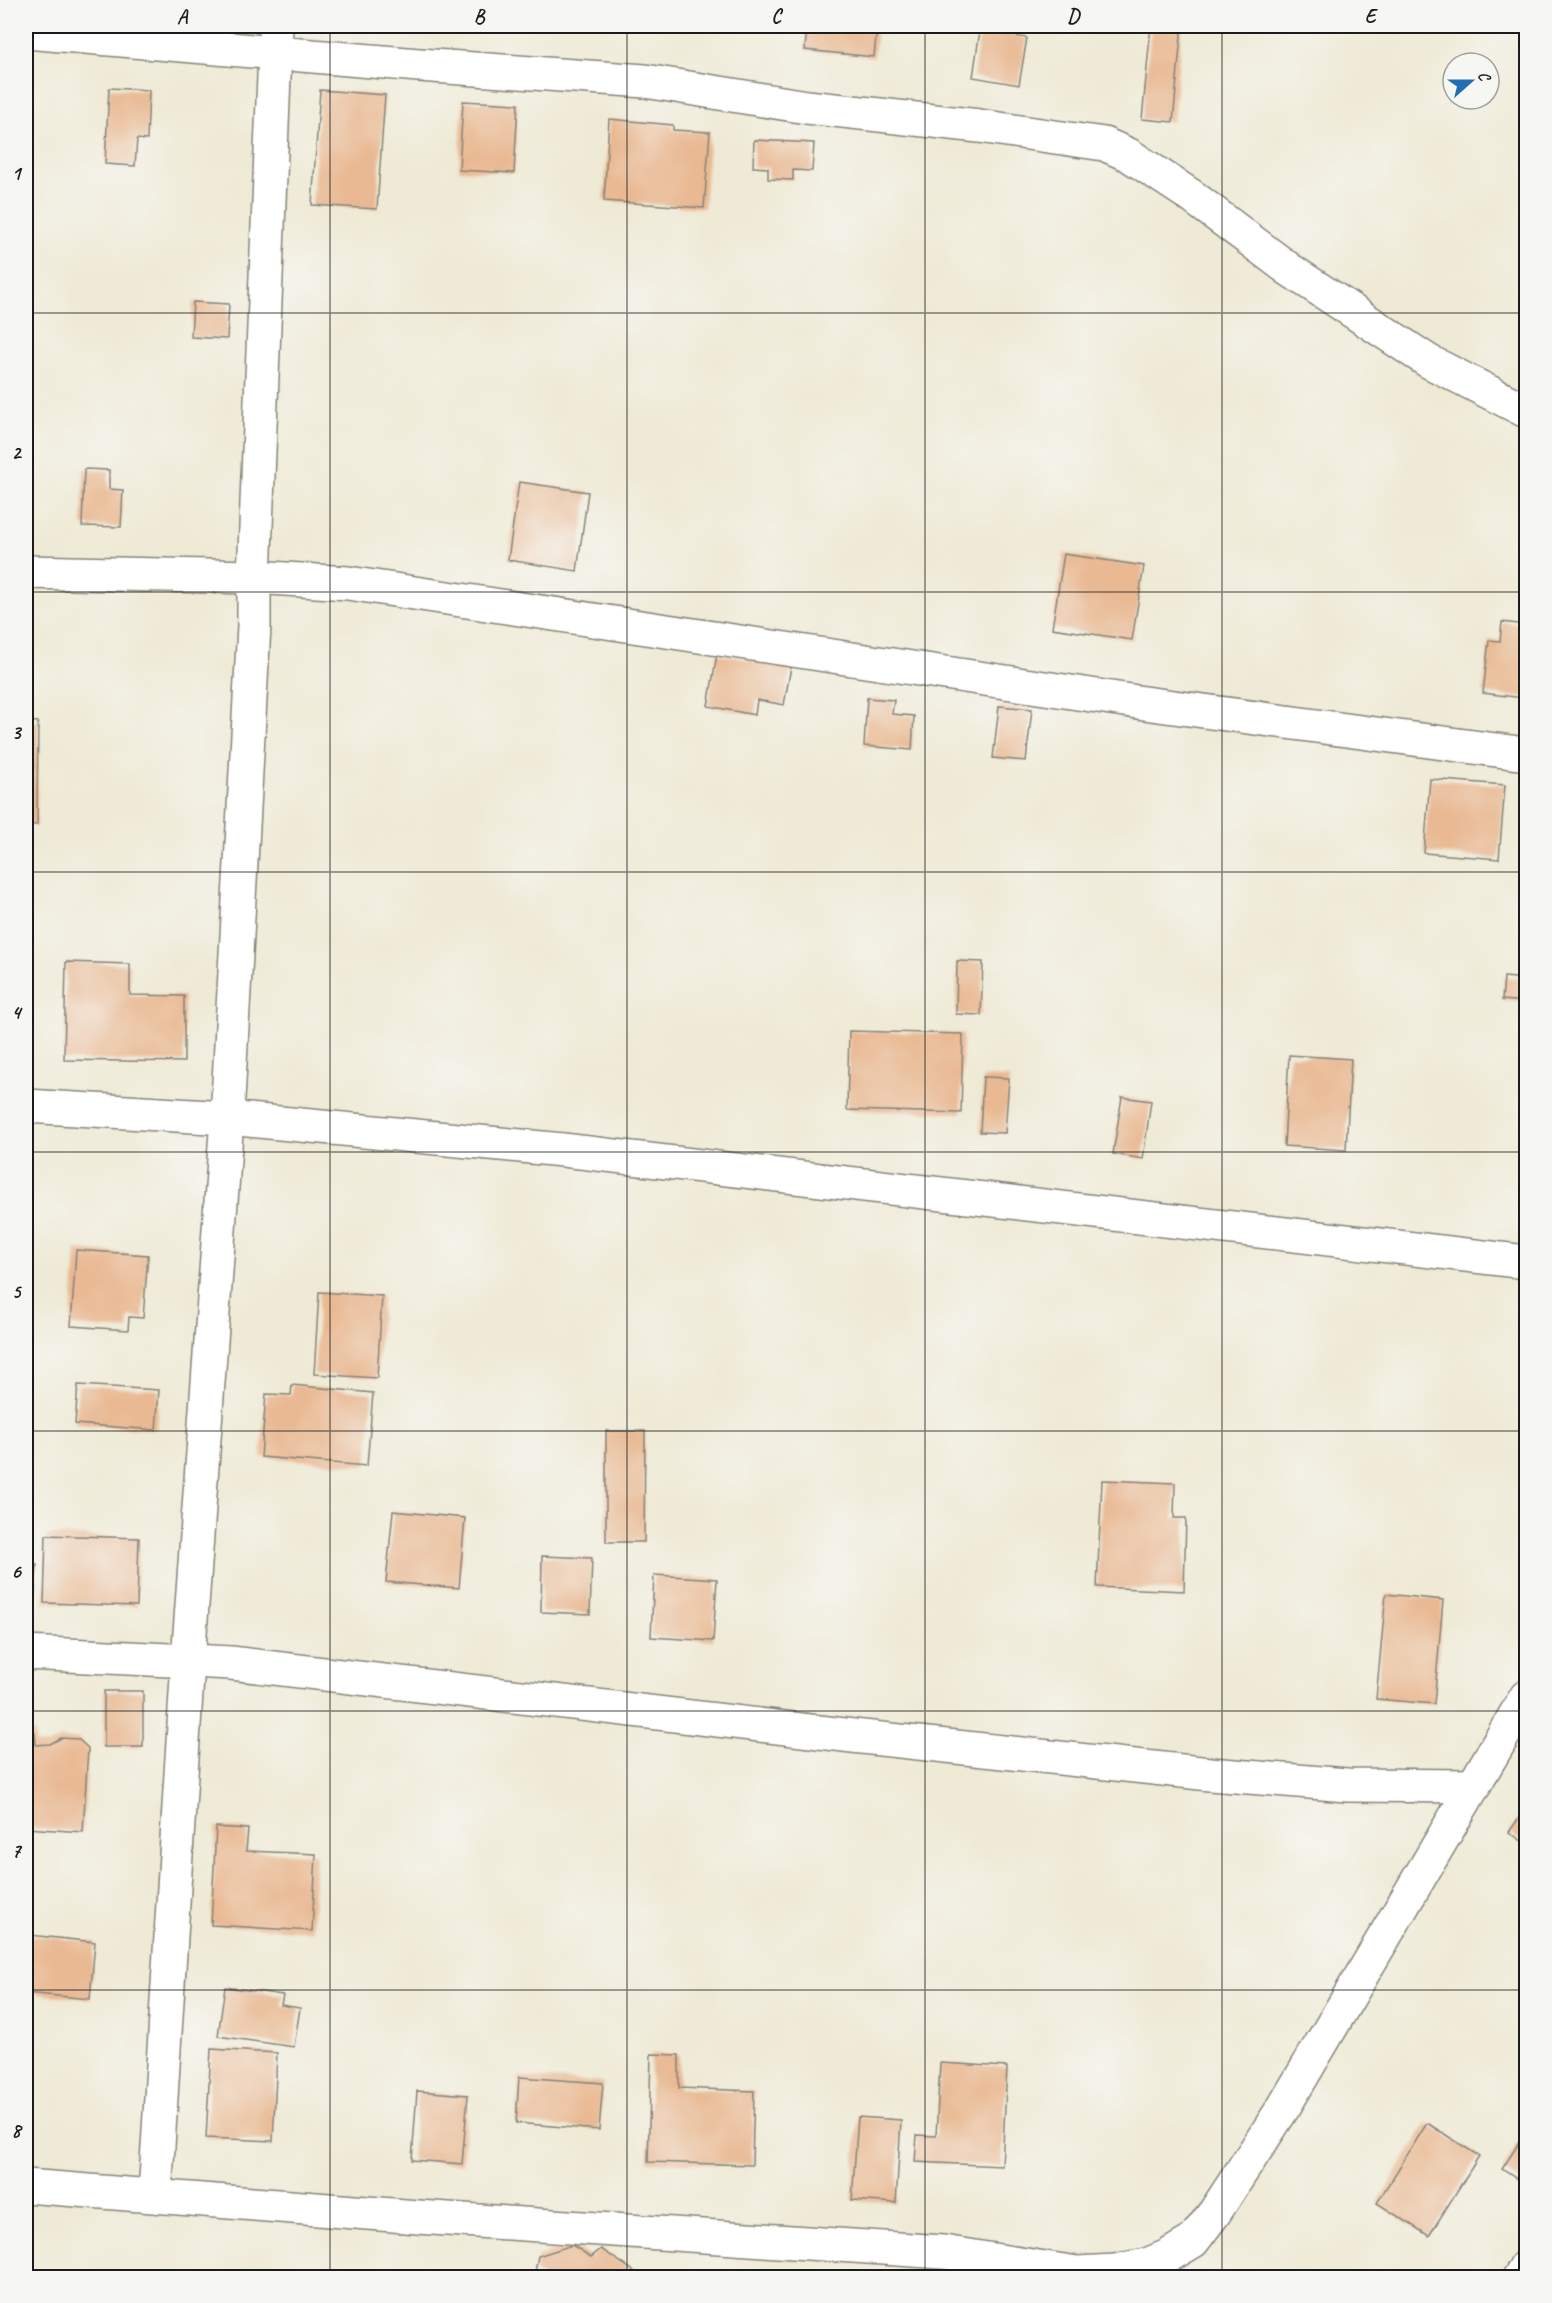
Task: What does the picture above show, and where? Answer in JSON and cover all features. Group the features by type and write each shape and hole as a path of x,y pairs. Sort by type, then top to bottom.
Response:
{"street":[{"path":"26,32 275,39 645,81 807,107 979,126 1104,144 1129,154 1173,183 1290,270 1428,361 1527,411"},
{"path":"155,2195 188,1661 227,1118 254,626 275,39"},
{"path":"26,572 254,577 348,583 1144,703 1527,754"},
{"path":"26,1106 227,1118 563,1150 1527,1262"},
{"path":"26,1653 231,1663 853,1736 1210,1774 1347,1785 1474,1786"},
{"path":"26,2186 418,2217 943,2252 1077,2273 1114,2271 1138,2273 1147,2265 1168,2256 1192,2241 1215,2212 1285,2105 1527,1697"},
{"path":"1519,2277 1527,2266"}],"building":[{"path":"807,26 877,26 874,57 805,50"},
{"path":"1151,26 1182,26 1173,122 1142,119"},
{"path":"980,30 1027,38 1019,85 973,77"},
{"path":"109,88 149,90 147,140 137,139 135,166 105,164"},
{"path":"320,90 385,95 377,209 312,205"},
{"path":"463,101 518,104 514,173 459,170"},
{"path":"609,119 673,125 673,130 710,132 704,208 604,201"},
{"path":"754,140 814,143 812,171 793,170 793,180 768,179 768,168 753,167"},
{"path":"193,302 229,304 227,339 191,337"},
{"path":"84,469 109,470 109,489 123,490 121,527 82,526"},
{"path":"519,482 588,492 577,571 508,560"},
{"path":"1064,554 1144,566 1132,640 1052,628"},
{"path":"1502,622 1526,625 1526,688 1523,698 1483,693 1489,640 1500,641"},
{"path":"717,654 791,667 784,705 757,700 755,715 708,706"},
{"path":"867,698 894,700 892,714 914,716 912,750 864,746"},
{"path":"999,706 1032,709 1026,761 993,758"},
{"path":"26,721 38,722 37,825 26,824"},
{"path":"1430,779 1505,785 1499,859 1424,853"},
{"path":"957,961 983,962 981,1015 956,1014"},
{"path":"66,962 130,964 130,995 184,996 184,1062 64,1060"},
{"path":"1504,977 1526,979 1526,1002 1502,1000"},
{"path":"849,1031 963,1034 961,1113 847,1110"},
{"path":"1289,1055 1351,1059 1346,1150 1284,1146"},
{"path":"983,1077 1009,1078 1005,1133 980,1132"},
{"path":"1122,1097 1151,1101 1143,1159 1113,1154"},
{"path":"76,1250 148,1255 143,1318 129,1317 128,1330 71,1326"},
{"path":"319,1292 382,1296 377,1378 314,1374"},
{"path":"78,1385 159,1390 156,1430 75,1424"},
{"path":"292,1385 373,1393 367,1466 261,1457 266,1394 291,1395"},
{"path":"606,1431 645,1431 644,1542 606,1542"},
{"path":"1102,1480 1175,1483 1174,1518 1186,1518 1184,1591 1097,1587"},
{"path":"393,1511 465,1518 459,1588 386,1582"},
{"path":"46,1535 139,1538 137,1606 44,1603"},
{"path":"542,1556 592,1558 590,1614 541,1612"},
{"path":"26,1564 37,1565 34,1604 26,1604"},
{"path":"654,1575 717,1579 713,1641 651,1637"},
{"path":"1386,1594 1443,1600 1434,1704 1376,1699"},
{"path":"104,1691 143,1691 143,1747 104,1747"},
{"path":"35,1732 36,1745 50,1744 61,1738 78,1739 88,1748 83,1832 26,1828 26,1733"},
{"path":"1526,1808 1526,1844 1509,1832"},
{"path":"216,1827 248,1829 246,1851 316,1854 312,1931 211,1925"},
{"path":"29,1935 95,1942 90,1999 26,1993"},
{"path":"225,1987 283,1995 281,2005 300,2008 294,2047 218,2036"},
{"path":"211,2049 277,2053 273,2141 206,2138"},
{"path":"651,2054 679,2055 679,2088 754,2091 752,2165 648,2162"},
{"path":"940,2063 1007,2067 1002,2166 915,2162 917,2135 936,2136"},
{"path":"519,2077 603,2083 599,2130 516,2123"},
{"path":"417,2091 468,2095 462,2164 412,2160"},
{"path":"858,2117 901,2120 896,2203 852,2200"},
{"path":"1427,2123 1479,2156 1429,2236 1377,2203"},
{"path":"1526,2132 1526,2185 1502,2169"},
{"path":"572,2245 591,2257 601,2249 638,2274 635,2278 544,2278 535,2272 538,2256"}]}
